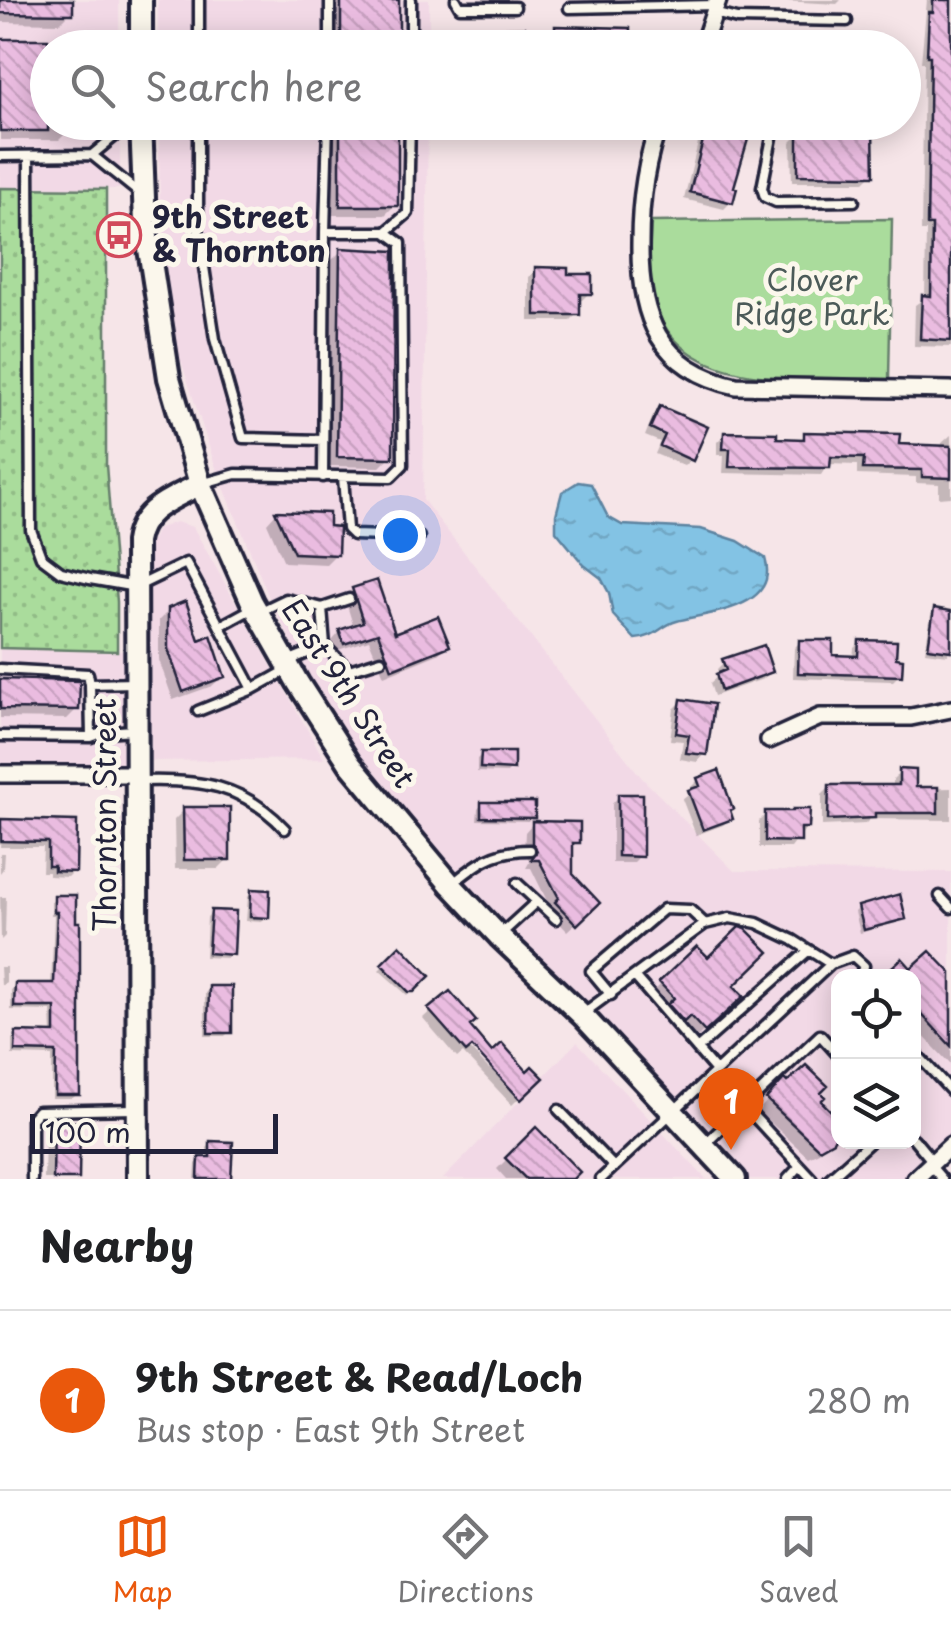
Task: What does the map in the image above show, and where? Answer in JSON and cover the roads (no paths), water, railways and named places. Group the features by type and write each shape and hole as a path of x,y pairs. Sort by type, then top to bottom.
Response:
{"main road":[{"path":"141,0 141,30"},
{"name":"East 9th Street","path":"142,140 152,284 166,361 200,484 257,610 287,665 350,764 452,885 582,1015 730,1177"},
{"name":"Thornton Street","path":"138,1179 136,542 142,520 153,509 200,484"}],"street":[{"path":"708,30 716,6"},
{"path":"655,140 640,198 641,294 649,322 665,347 697,372 736,386 951,390"},
{"path":"769,740 820,718 911,718 951,708"},
{"path":"0,774 136,777"},
{"path":"915,1179 951,1146"}],"lane":[{"path":"198,30 199,0"},
{"path":"330,0 330,30"},
{"path":"411,0 411,30"},
{"path":"456,0 460,7 515,7"},
{"path":"569,8 716,6 738,18 847,21"},
{"path":"0,156 92,155 110,140"},
{"path":"198,140 198,228 215,339 242,438 323,440"},
{"path":"323,477 328,140"},
{"path":"386,232 408,213 410,140"},
{"path":"771,140 762,188 766,197 776,202 854,200"},
{"path":"92,155 144,196"},
{"path":"29,156 31,530 41,557 61,572 136,587 186,563 253,689"},
{"path":"200,484 236,474 391,478 403,464 401,242 386,232 325,232"},
{"path":"343,478 347,529 353,534 419,537"},
{"path":"220,626 286,600 322,608 350,599"},
{"path":"322,608 324,646 350,670 381,660"},
{"path":"198,710 253,689 324,646"},
{"path":"0,669 88,674 92,738"},
{"path":"90,684 136,683"},
{"path":"0,736 92,738 104,732 136,730"},
{"path":"136,777 199,781 268,810 285,829"},
{"path":"452,885 489,856 530,850"},
{"path":"517,884 556,919"},
{"path":"940,896 951,908"},
{"path":"499,936 536,902"},
{"path":"611,994 591,971 664,909 690,910 705,924"},
{"path":"582,1015 705,924 730,918 756,923 831,964"},
{"path":"696,1049 809,950"},
{"path":"601,1179 831,964 853,956 863,969"},
{"path":"635,977 716,1072"},
{"path":"704,1145 820,1035 831,1048"},
{"path":"921,1059 951,1091"},
{"path":"746,1107 812,1179"},
{"path":"32,1179 32,1118 38,1112 138,1110"},
{"path":"560,1110 614,1166"},
{"path":"829,1179 862,1149"},
{"path":"921,1149 942,1179"},
{"path":"788,1179 800,1167"}],"water":[{"path":"578,482 591,484 608,517 622,525 701,529 738,541 765,558 767,575 762,588 739,605 677,621 635,639 613,615 601,578 584,565 556,531 562,492"}],"place":[{"name":"9th Street & Thornton","path":"119,235"},
{"name":"9th Street & Read/Loch","path":"731,1150"}],"park label":[{"name":"Clover Ridge Park","path":"812,298"}]}
